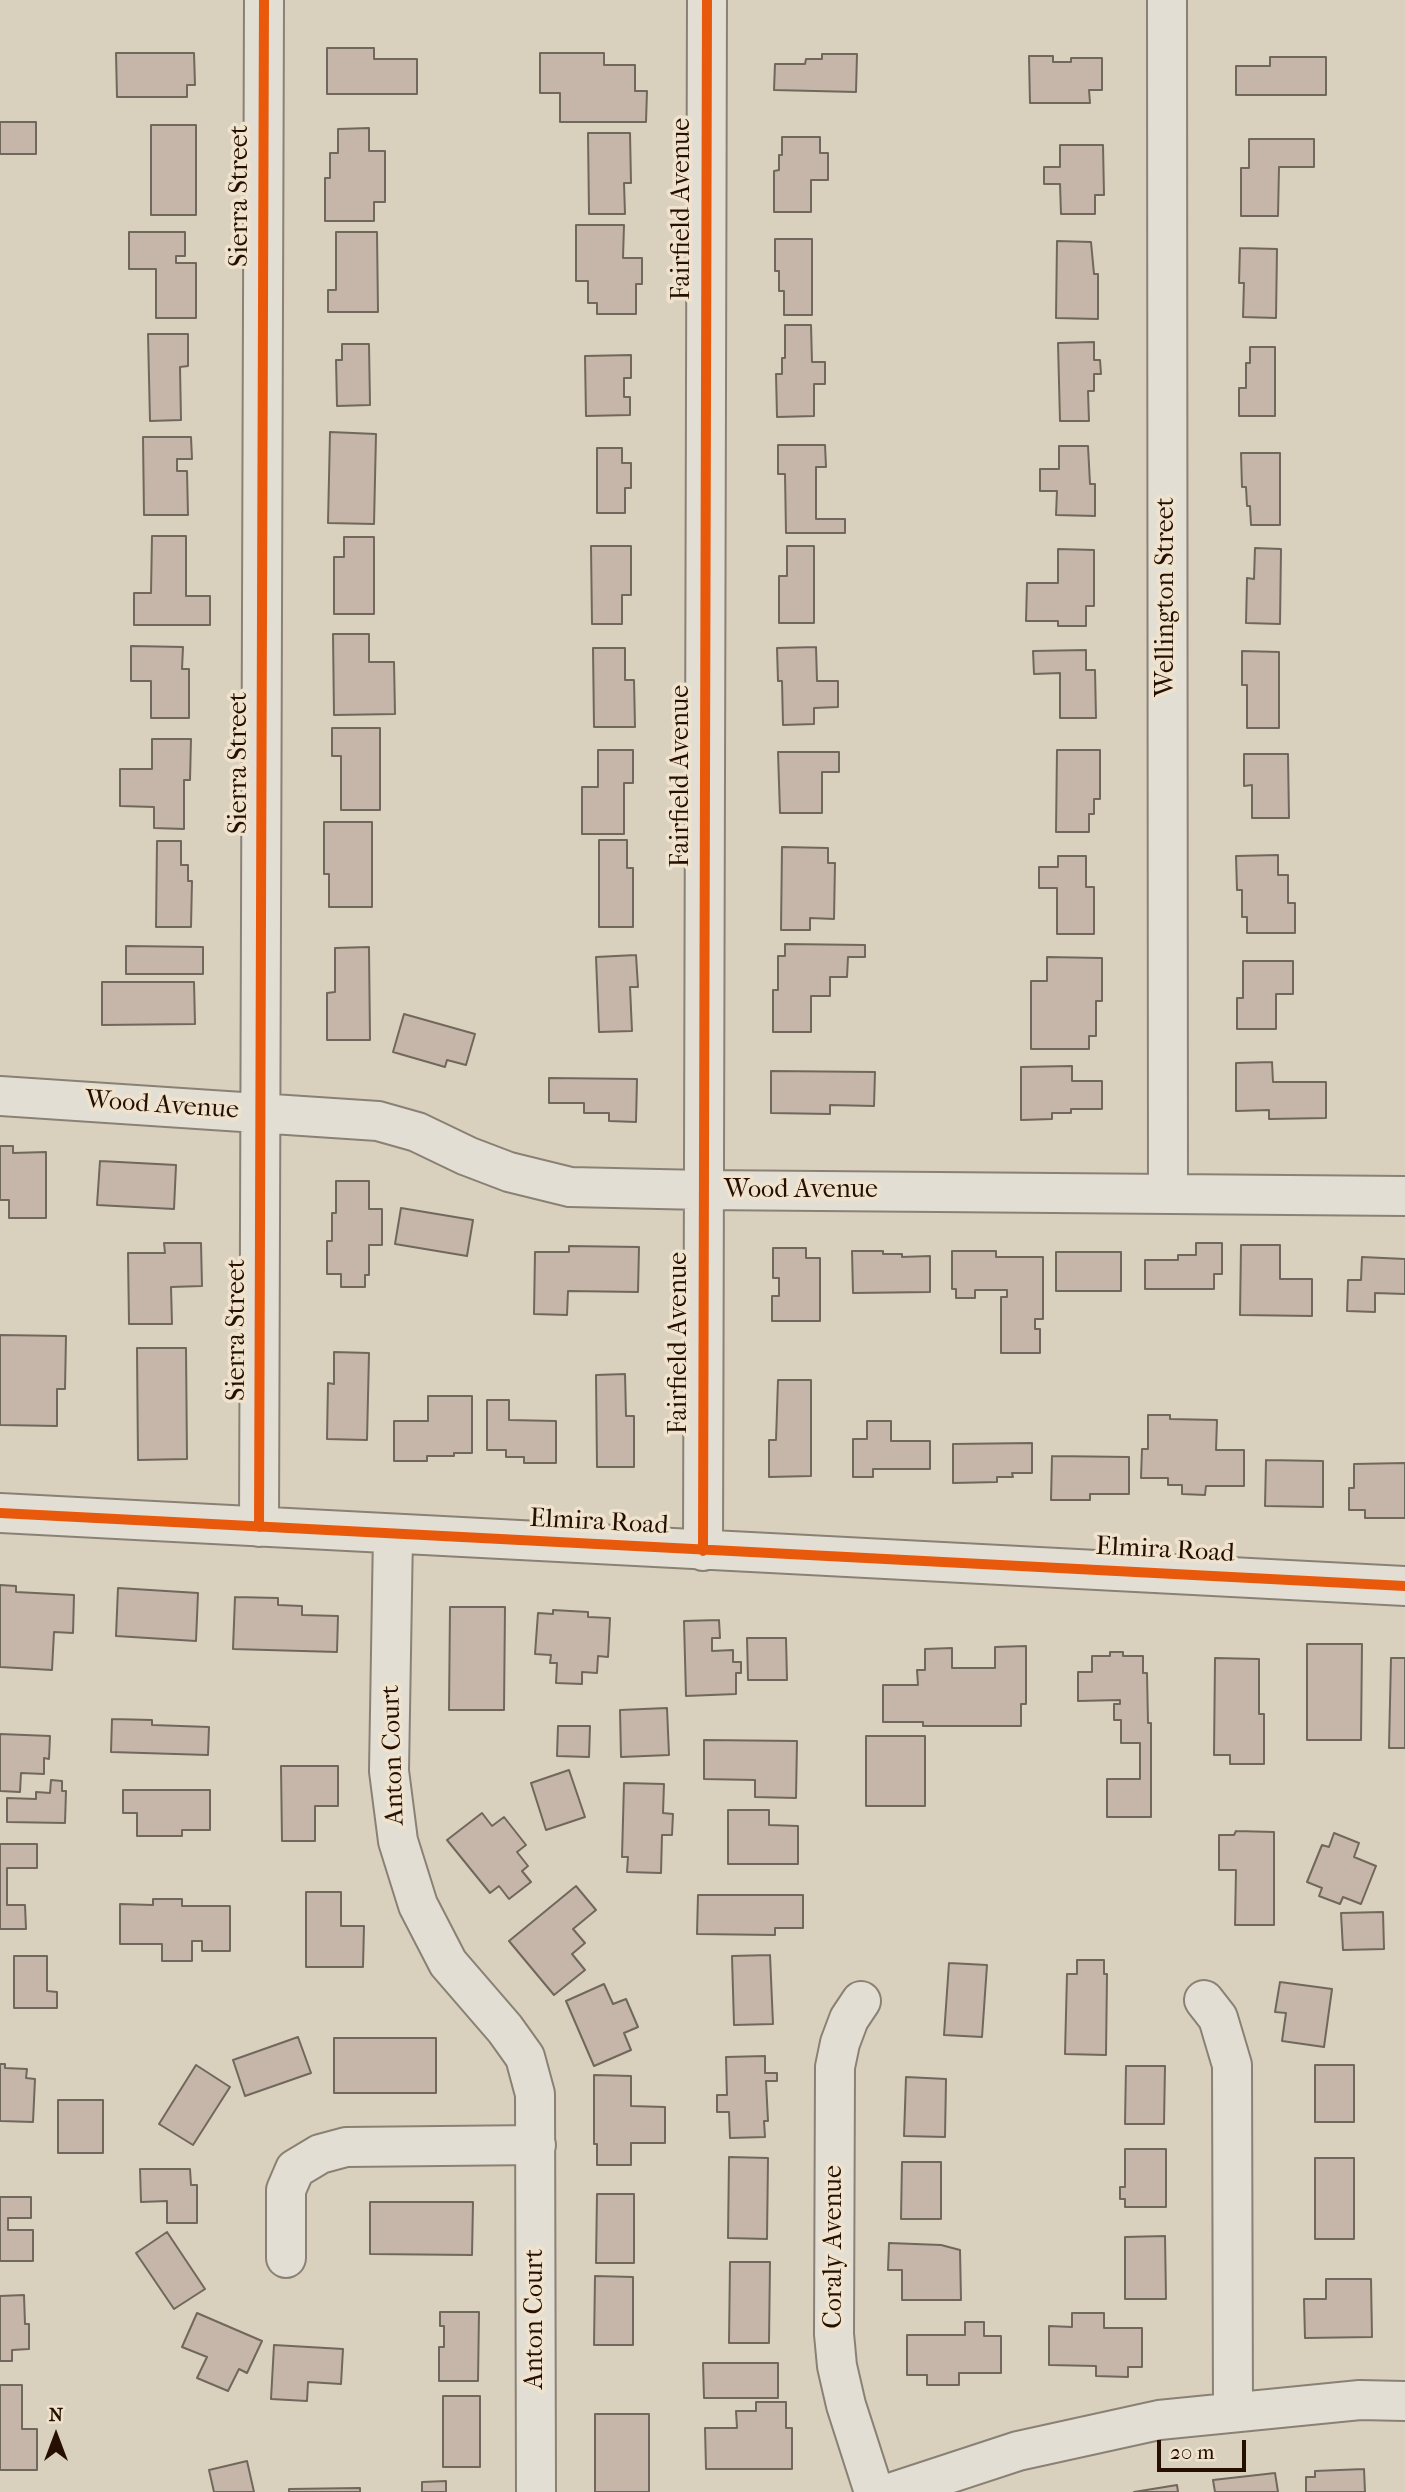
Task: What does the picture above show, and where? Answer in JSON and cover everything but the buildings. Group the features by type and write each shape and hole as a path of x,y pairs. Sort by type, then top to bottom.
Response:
{"street":[{"name":"Sierra Street","path":"259,1527 264,0"},
{"name":"Fairfield Avenue","path":"703,1551 707,0"},
{"name":"Wellington Street","path":"1167,0 1168,1194"},
{"name":"Wood Avenue","path":"0,1096 377,1121 417,1132 509,1172 570,1186 703,1190 1405,1196"},
{"name":"Elmira Road","path":"0,1514 1405,1586"},
{"name":"Anton Court","path":"393,1534 389,1771 398,1841 418,1905 448,1963 505,2029 525,2057 535,2094 536,2492"},
{"path":"1203,2000 1218,2018 1232,2065 1233,2412"},
{"name":"Coraly Avenue","path":"861,2001 845,2031 835,2067 834,2334 837,2366 846,2405 874,2492"},
{"path":"286,2259 286,2190 295,2169 320,2154 346,2147 536,2146"},
{"path":"893,2492 1018,2451 1159,2420 1360,2400 1405,2401"}],"cycle path":[{"path":"259,1527 264,0"},
{"path":"703,1551 707,0"},
{"path":"0,1513 1405,1586"}]}
